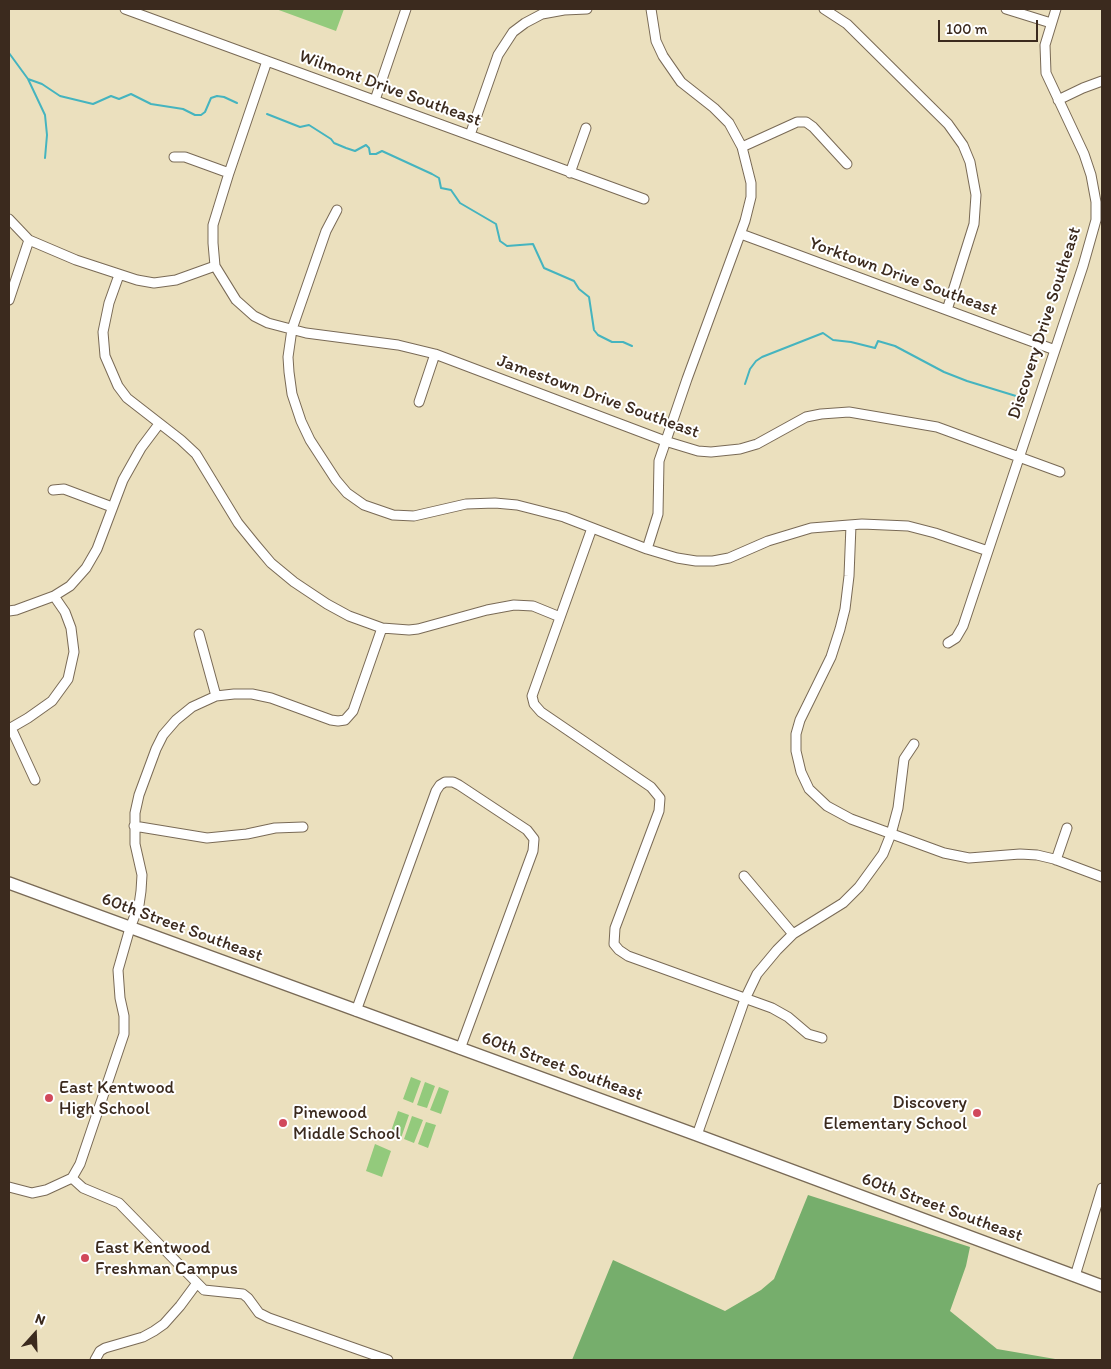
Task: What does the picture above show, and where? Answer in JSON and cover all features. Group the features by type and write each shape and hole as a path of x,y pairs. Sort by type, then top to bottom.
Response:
{"main road":[{"name":"60th Street Southeast","path":"9,883 1102,1286"}],"street":[{"name":"Wilmont Drive Southeast","path":"127,9 644,199"},
{"path":"375,100 406,9"},
{"path":"470,136 498,55 513,32 525,22 542,14 564,10 588,9"},
{"path":"647,549 658,514 659,461 748,214 751,190 750,174 742,147 729,123 721,114 685,86 670,68 656,41 650,9"},
{"path":"824,9 847,24 948,124 963,145 970,162 976,195 974,224 947,310"},
{"path":"1006,9 1051,24"},
{"name":"Discovery Drive Southeast","path":"948,643 956,638 963,626 1090,242 1096,212 1092,175 1084,154 1048,80 1044,62 1045,45 1056,9"},
{"path":"9,219 29,240 120,275 154,282 176,280 215,266 213,225 267,61"},
{"path":"1058,100 1083,88 1102,82"},
{"path":"742,147 797,122 806,122 847,164"},
{"path":"570,172 586,128"},
{"path":"174,157 185,157 229,173"},
{"path":"337,210 325,233 292,329 288,357 289,372 292,394 310,440 336,480 358,502 393,515 414,516 466,504 507,504 546,511 647,549 677,558 696,561 720,560 748,551 768,541 811,528 851,525 883,524 908,526 988,551"},
{"name":"Yorktown Drive Southeast","path":"741,234 1055,350"},
{"path":"9,300 29,240"},
{"name":"Jamestown Drive Southeast","path":"215,266 236,300 254,316 268,323 306,333 398,345 435,354 665,441 698,451 736,450 756,444 806,417 849,412 937,427 1060,472"},
{"path":"120,275 109,303 103,332 105,356 118,386 127,398 196,454 238,523 271,563 294,582 327,604 352,617 382,628 418,629 486,610 514,605 533,606 560,617"},
{"path":"418,402 435,354"},
{"path":"9,611 54,596 70,586 86,568 97,549 123,480 141,448 159,424"},
{"path":"53,490 64,490 112,507"},
{"path":"851,525 849,576 845,609 831,657 800,720 796,734 796,751 801,772 809,789 827,806 851,819 953,856 969,858 1029,854 1056,860 1102,878"},
{"path":"592,528 532,696 534,704 541,712 651,787 660,798 659,811 615,928 614,944 628,956 781,1012 808,1034 822,1038"},
{"path":"34,780 10,728 52,702 68,679 74,652 71,628 65,612 54,596"},
{"path":"9,1187 32,1193 56,1186 72,1178 80,1164 124,1034 124,1016 120,998 118,970 139,905 142,875 135,844 134,826 139,796 163,735 176,720 192,707 216,696 252,694 271,698 338,722 345,720 353,711 382,628"},
{"path":"198,634 216,696"},
{"path":"696,1135 745,999 757,974 793,934 843,903 859,888 883,854 898,808 904,759 914,744"},
{"path":"356,1011 436,791 445,782 459,785 527,830 534,839 533,851 460,1049"},
{"path":"134,826 207,838 247,834 275,828 303,827"},
{"path":"1056,860 1067,828"},
{"path":"744,876 793,934"},
{"path":"72,1178 83,1188 120,1204 204,1290 243,1294 259,1312 269,1318 388,1360"},
{"path":"1076,1276 1102,1188"},
{"path":"95,1360 100,1351 105,1348 143,1337 159,1328 180,1306 197,1284"}],"green space":[{"path":"276,9 344,9 336,31"},
{"path":"411,1077 421,1081 413,1103 403,1099"},
{"path":"425,1082 435,1086 427,1108 417,1105"},
{"path":"439,1087 449,1091 441,1114 430,1110"},
{"path":"398,1111 409,1115 401,1138 390,1134"},
{"path":"412,1116 423,1120 414,1143 404,1139"},
{"path":"426,1122 436,1125 428,1148 418,1144"},
{"path":"375,1144 391,1151 382,1177 366,1171"},
{"path":"808,1195 970,1247 966,1266 950,1311 997,1349 1061,1360 572,1360 613,1260 725,1311 761,1290 774,1279"}],"waterway":[{"path":"9,53 28,79 45,115 47,135 45,158"},
{"path":"28,79 42,84 60,96 93,104 111,96 119,99 131,94 151,104 183,109 195,115 201,115 205,112 211,98 217,96 224,97 237,103"},
{"path":"267,114 300,127 309,125 334,143 355,151 366,145 369,148 370,154 382,151 439,178 441,188 451,190 460,203 496,224 500,241 507,246 533,244 544,268 574,281 579,289 589,297 594,330 598,335 612,342 623,342 632,346"},
{"path":"745,384 750,369 762,357 823,333 833,340 875,348 878,341 895,346 944,372 1016,396"}],"place":[{"name":"East Kentwood High School","path":"49,1098"},
{"name":"Discovery Elementary School","path":"977,1113"},
{"name":"Pinewood Middle School","path":"283,1123"},
{"name":"East Kentwood Freshman Campus","path":"85,1258"}]}
